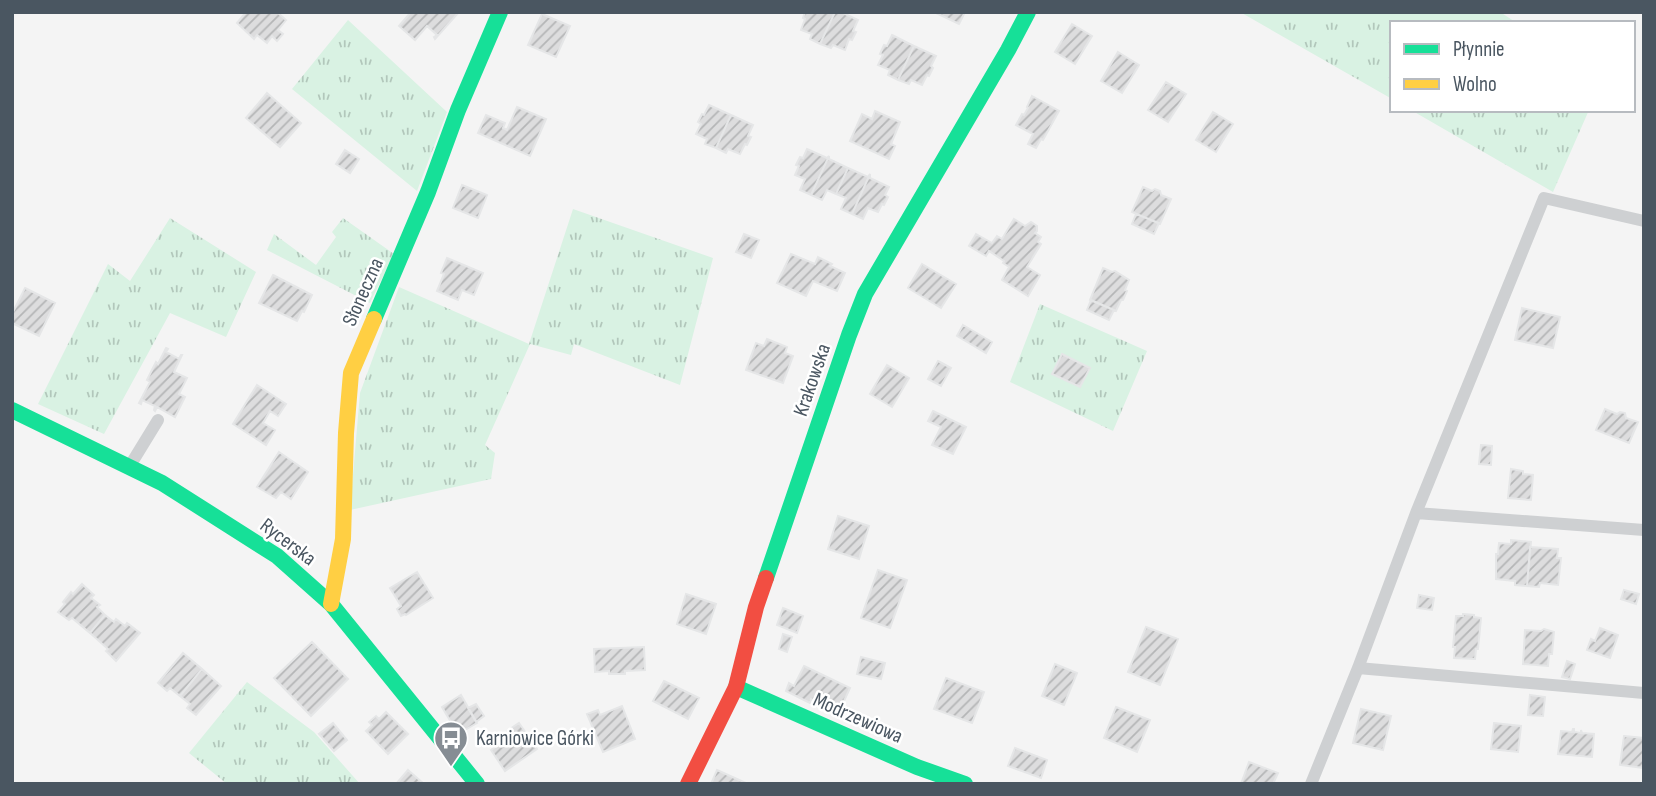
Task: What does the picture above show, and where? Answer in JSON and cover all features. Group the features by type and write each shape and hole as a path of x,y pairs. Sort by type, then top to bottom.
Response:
{"street":[{"name":"Słoneczna","path":"331,604 342,540 351,373 404,251 458,110 500,12"},
{"name":"Krakowska","path":"688,784 736,687 756,607 865,294 1028,12"},
{"name":"Rycerska","path":"12,410 162,483 277,556 331,604 477,784"},
{"name":"Modrzewiowa","path":"736,687 917,767 965,784"}],"lane":[{"path":"1311,784 1416,513 1544,198 1644,221"},
{"path":"129,467 158,420"},
{"path":"1416,513 1644,530"},
{"path":"1358,668 1644,693"}],"green space":[{"path":"1240,12 1500,12 1514,21 1390,21 1390,98"},
{"path":"348,20 447,112 417,191 292,89"},
{"path":"1414,112 1588,112 1553,192"},
{"path":"573,209 713,258 680,385 574,344 571,355 530,344 485,445 495,453 491,479 350,510 360,393 399,287 529,344"},
{"path":"170,218 256,272 226,337 170,313 104,434 38,404 108,264 130,281"},
{"path":"343,218 394,254 370,303 267,250 274,234 316,265 336,237 332,232"},
{"path":"1040,304 1147,351 1113,431 1010,382"},
{"path":"247,682 314,732 360,784 227,784 189,753"}],"building":[{"path":"246,12 277,12 286,20 278,30 283,34 277,41 272,36 267,43 257,35 254,39 237,23"},
{"path":"411,12 459,12 435,39 437,35 427,26 415,40 399,26"},
{"path":"805,12 835,12 820,44 810,39 812,34 801,30"},
{"path":"835,12 858,20 853,31 856,32 852,40 849,39 845,50 820,44"},
{"path":"934,12 965,12 959,24"},
{"path":"542,14 570,26 556,57 528,45"},
{"path":"1072,24 1092,36 1075,64 1055,52"},
{"path":"892,35 914,46 898,80 888,75 890,70 878,65 884,45 887,46"},
{"path":"914,46 936,56 931,66 933,68 922,85 911,80 909,84 898,80"},
{"path":"1118,52 1139,65 1122,93 1101,81"},
{"path":"1166,82 1186,94 1168,122 1148,110"},
{"path":"267,93 301,123 280,147 246,118"},
{"path":"1032,96 1059,111 1036,148 1028,144 1033,134 1016,125 1028,108"},
{"path":"709,105 731,115 716,148 705,144 707,139 696,134 701,124 698,122"},
{"path":"517,107 546,119 530,156 478,133 486,115 505,123 503,128 507,130"},
{"path":"875,111 900,122 891,144 895,146 889,159 850,141 862,114 872,119"},
{"path":"1213,112 1233,124 1216,152 1196,140"},
{"path":"731,115 753,125 748,136 751,137 740,154 728,149 726,153 716,148"},
{"path":"807,149 827,158 829,156 811,195 800,190 805,179 795,175 799,166 796,165"},
{"path":"345,150 359,159 350,173 336,164"},
{"path":"829,156 829,159 848,168 836,194 827,190 822,200 811,195"},
{"path":"848,168 868,177 870,174 852,214 841,209 846,198 836,194"},
{"path":"870,174 870,178 889,187 885,195 888,197 878,212 868,208 863,219 852,214"},
{"path":"462,185 487,195 478,218 453,208"},
{"path":"1143,187 1160,191 1161,195 1171,199 1160,224 1132,212"},
{"path":"1136,214 1159,223 1154,234 1132,224"},
{"path":"1014,219 1025,226 1031,222 1037,226 1035,233 1041,237 1038,242 1041,244 1027,267 1040,275 1028,296 1002,280 1009,267 1004,261 989,251 986,256 969,246 976,234 992,243 997,236 1002,239"},
{"path":"744,234 759,240 751,258 736,252"},
{"path":"791,254 815,264 818,257 845,273 837,291 813,281 806,296 777,283"},
{"path":"447,258 483,273 474,295 462,290 458,300 437,291"},
{"path":"922,264 956,284 941,308 908,288"},
{"path":"1103,268 1115,271 1129,280 1125,290 1127,291 1116,311 1090,300"},
{"path":"273,275 312,295 297,321 259,303"},
{"path":"25,288 55,303 39,336 12,323 12,314"},
{"path":"1091,300 1114,310 1109,320 1087,310"},
{"path":"1522,308 1560,317 1553,348 1515,340"},
{"path":"963,325 992,342 986,353 957,336"},
{"path":"767,339 787,347 785,353 793,356 783,383 746,370 756,343 764,346"},
{"path":"166,348 166,352 179,359 182,355 174,372 187,378 179,394 185,397 175,417 157,407 155,411 155,406 142,400 141,404 139,403 150,382 147,380"},
{"path":"1062,354 1090,368 1080,387 1052,374"},
{"path":"938,361 951,368 941,386 928,379"},
{"path":"887,365 909,378 892,407 870,394"},
{"path":"257,385 286,404 278,416 270,411 263,423 275,430 266,445 233,424"},
{"path":"1605,409 1617,414 1625,413 1626,418 1638,422 1629,443 1596,430"},
{"path":"933,411 966,427 953,454 932,445 941,427 928,421"},
{"path":"1481,445 1492,446 1491,465 1479,464"},
{"path":"279,452 308,472 291,499 281,492 276,498 257,487"},
{"path":"1511,469 1533,475 1531,500 1508,498"},
{"path":"838,516 869,526 859,559 828,549"},
{"path":"1511,540 1531,542 1527,586 1515,585 1515,581 1496,579 1499,543 1511,544"},
{"path":"1530,547 1558,549 1557,558 1561,558 1558,585 1540,583 1539,587 1527,586"},
{"path":"878,570 907,580 890,628 861,618"},
{"path":"417,572 433,598 401,616 397,609 401,606 390,588"},
{"path":"82,584 94,595 91,598 100,605 97,607 105,615 90,633 72,618 69,620 58,612 71,592 73,594"},
{"path":"1624,590 1639,594 1636,604 1621,599"},
{"path":"686,594 716,604 706,634 677,624"},
{"path":"1419,595 1434,598 1432,610 1417,608"},
{"path":"783,608 803,616 797,633 777,625"},
{"path":"1463,614 1481,618 1475,659 1454,658 1456,616"},
{"path":"105,615 125,626 127,623 140,633 116,661 106,651 108,649 90,633"},
{"path":"1146,627 1178,639 1160,685 1128,672"},
{"path":"1600,628 1618,635 1610,658 1587,650 1591,639 1595,641"},
{"path":"1544,629 1554,632 1548,666 1523,664 1525,630"},
{"path":"783,634 792,637 787,652 779,649"},
{"path":"312,642 348,679 311,716 274,678"},
{"path":"644,647 645,670 625,671 625,674 595,672 594,649"},
{"path":"183,653 202,669 180,696 170,688 167,691 158,683"},
{"path":"861,657 885,663 881,679 857,674"},
{"path":"1567,661 1575,664 1570,679 1562,677"},
{"path":"1055,664 1077,673 1064,705 1042,696"},
{"path":"804,666 850,688 839,712 811,699 810,703 786,691 789,683 794,686"},
{"path":"202,669 221,686 196,715 187,708 190,704 180,696"},
{"path":"946,678 984,692 972,723 934,709"},
{"path":"664,681 699,698 688,719 653,701"},
{"path":"461,695 477,723 458,734 442,707"},
{"path":"1530,695 1545,697 1543,716 1528,715"},
{"path":"476,704 484,716 476,722 468,708"},
{"path":"622,706 635,739 603,752 587,714 598,710 600,715"},
{"path":"1116,707 1150,720 1137,752 1104,738"},
{"path":"1361,709 1391,716 1383,750 1353,743"},
{"path":"386,712 408,734 388,754 366,731 372,725 369,722 376,716 379,719"},
{"path":"333,723 347,740 334,751 319,734"},
{"path":"519,723 537,749 505,771 491,750 513,734 510,729"},
{"path":"1494,723 1521,726 1518,752 1491,749"},
{"path":"1573,729 1574,732 1581,733 1581,730 1582,733 1594,734 1592,757 1558,754 1561,731 1572,732"},
{"path":"1624,736 1644,738 1644,768 1620,765"},
{"path":"1015,748 1047,760 1041,778 1008,766"},
{"path":"1249,762 1278,773 1273,784 1241,784"},
{"path":"408,770 424,784 396,784"},
{"path":"717,770 748,784 711,784"}],"traffic: fast":[{"path":"374,319 500,12"},
{"path":"766,578 865,294 1028,12"},
{"path":"12,410 162,483 277,556 331,604 477,784"},
{"path":"736,687 917,767 965,784"}],"traffic: slow":[{"path":"331,604 343,539 346,433 351,373 374,319"}],"traffic: jam":[{"path":"688,784 736,687 766,578"}],"place":[{"name":"Karniowice Górki","path":"451,768"}]}
